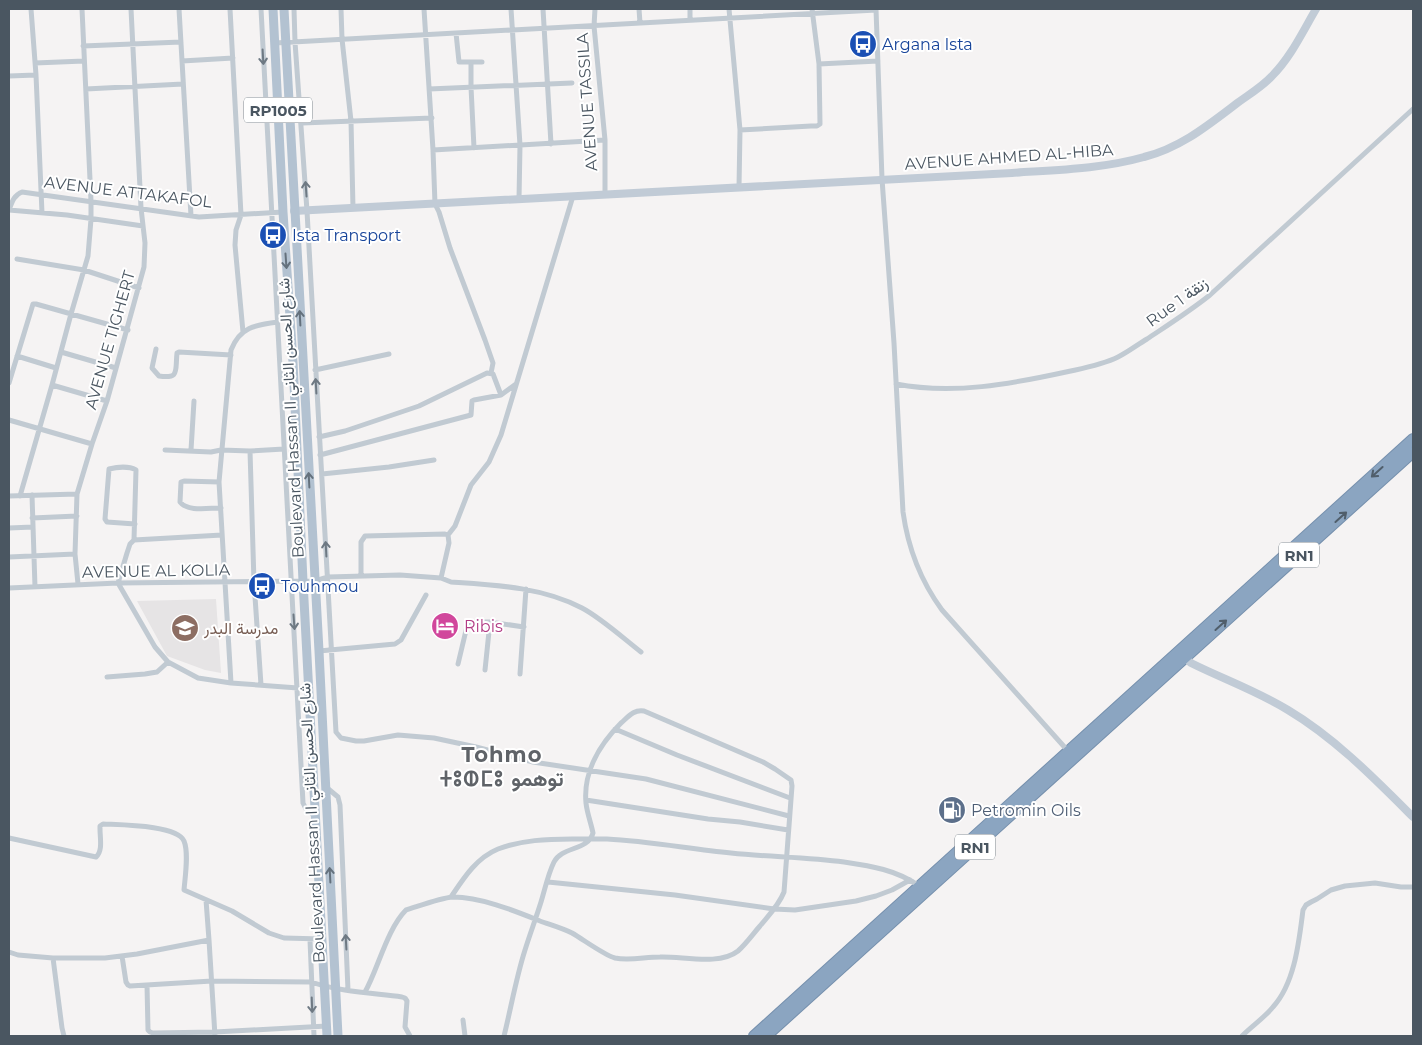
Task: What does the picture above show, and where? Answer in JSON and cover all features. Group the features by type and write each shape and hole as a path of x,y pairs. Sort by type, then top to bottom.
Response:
{"highway":[{"name":"RN1","path":"766,1036 1182,655 1413,439"},
{"name":"RN1","path":"754,1036 1068,751 1182,655 1413,452"}],"main road":[{"name":"Boulevard Hassan II شارع الحسن الثاني","path":"273,9 327,1036"},
{"name":"Boulevard Hassan II شارع الحسن الثاني","path":"284,9 338,1036"},
{"path":"283,212 294,212"}],"street":[{"path":"32,9 42,213"},
{"path":"20,496 88,256 91,201 82,9"},
{"name":"AVENUE TIGHERT","path":"78,584 75,554 77,494 107,401 144,268 145,243 141,208 131,9"},
{"path":"179,9 191,216"},
{"path":"230,9 241,215 236,230 235,245 243,332"},
{"path":"261,9 303,803 316,817"},
{"path":"294,9 336,732 341,738 364,741 398,735 434,738 533,762 646,780 789,816"},
{"path":"341,9 342,40 351,121 353,208"},
{"path":"424,9 432,118 434,204 439,212 450,248 485,340 493,363 491,373 501,395"},
{"path":"511,9 520,145 519,199"},
{"path":"543,9 551,144"},
{"name":"AVENUE TASSILA","path":"595,9 594,26 604,140 605,194"},
{"path":"640,9 640,23"},
{"path":"690,9 690,20"},
{"path":"729,9 740,130 739,187"},
{"path":"770,9 770,16"},
{"path":"275,43 770,16 812,11 876,9 882,179 894,342 903,512 913,557 930,594 942,610 1068,751"},
{"name":"AVENUE AHMED AL-HIBA","path":"294,212 1012,173 1088,167 1142,158 1179,144 1272,77 1284,62 1316,9"},
{"path":"740,130 817,126 820,124 818,64 812,11"},
{"path":"456,33 458,61 482,62"},
{"path":"83,46 181,42"},
{"path":"182,61 233,58"},
{"path":"35,63 84,61"},
{"path":"818,64 878,61"},
{"path":"471,63 474,148"},
{"path":"9,76 36,75"},
{"path":"429,89 572,82"},
{"path":"86,89 183,84"},
{"name":"Rue 1 زنقة","path":"896,384 940,389 988,386 1049,376 1097,365 1120,357 1188,312 1218,288 1413,109"},
{"path":"302,123 432,118"},
{"path":"433,150 604,140"},
{"name":"AVENUE ATTAKAFOL","path":"9,210 17,194 22,192 199,217 283,212"},
{"path":"441,578 448,535 455,526 470,485 489,462 501,435 573,196"},
{"path":"9,210 143,226"},
{"path":"17,259 84,270 139,288"},
{"path":"9,383 32,304 128,330"},
{"path":"231,683 219,482 231,355 235,340 243,332 256,325 278,322"},
{"path":"156,349 152,368 159,376 170,377 174,373 176,353 231,355"},
{"path":"61,352 116,368"},
{"path":"316,370 389,354"},
{"path":"17,356 56,368"},
{"path":"320,437 345,431 419,406 487,373 491,373"},
{"path":"320,455 471,415 472,401 501,395 516,384"},
{"path":"52,385 107,401"},
{"path":"191,450 194,401"},
{"path":"9,420 92,444"},
{"path":"166,450 211,452 221,450 284,449"},
{"path":"250,451 254,582 261,685"},
{"path":"322,474 389,468 434,460"},
{"path":"136,524 107,522 105,520 109,469 134,468 136,470 136,524 134,540 130,544 118,583 155,646 168,662 198,678 231,683 298,688"},
{"path":"219,482 181,482 180,502 184,507 220,508"},
{"path":"9,496 77,494"},
{"path":"32,495 35,587"},
{"path":"32,518 77,516"},
{"path":"9,528 33,528"},
{"path":"134,540 222,535"},
{"path":"361,576 362,542 365,536 448,535"},
{"path":"9,557 75,554"},
{"name":"AVENUE AL KOLIA","path":"9,588 118,583 291,582 315,581 328,577 400,575 441,578 451,582 526,589 557,598 583,608 641,652"},
{"path":"520,674 526,589"},
{"path":"319,651 395,644 426,595"},
{"path":"458,664 468,622 490,622 524,627"},
{"path":"485,670 490,622"},
{"path":"1182,655 1198,667 1272,701 1298,716 1337,745 1413,817"},
{"path":"107,677 157,672 168,662"},
{"path":"365,992 392,931 403,913 406,910 451,897 471,899 508,908 535,919 570,932 608,956 616,958 719,959 728,956 738,951 774,909 784,892 792,786 790,780 775,768 763,762 644,711 633,712 599,750 590,770 586,800 593,833 587,843 562,853 553,864 548,882 535,919 524,951 504,1036"},
{"path":"616,729 677,755 790,798"},
{"path":"325,786 338,797 340,805 348,990"},
{"path":"586,800 788,830"},
{"path":"9,838 96,857 99,855 100,849 100,826 103,824 148,827 177,833 184,840 186,848 184,890 232,911 269,933 284,938 322,939"},
{"path":"451,897 467,873 483,857 496,850 526,841 543,840 591,839 628,841 733,853 819,858 867,865 899,875 920,887"},
{"path":"548,882 795,910 856,901 876,896 910,880"},
{"path":"1242,1036 1274,1006 1283,991 1298,950 1303,910 1306,905 1331,890 1345,886 1375,883 1413,887"},
{"path":"206,900 215,1034"},
{"path":"9,952 18,955 53,958 105,958 209,940"},
{"path":"310,940 314,1036"},
{"path":"122,956 128,985 212,981 311,982 335,988 405,998 407,1003 405,1027 410,1036"},
{"path":"53,958 64,1036"},
{"path":"147,985 148,1030 152,1034 215,1034 327,1026"},
{"path":"463,1020 465,1036"}],"shaded area":[{"name":"مدرسة البدر","path":"216,599 221,673 205,670 167,656 137,601"}],"place":[{"name":"Argana Ista","path":"863,44"},
{"name":"Ista Transport","path":"273,235"},
{"name":"Touhmou","path":"262,586"},
{"name":"Ribis","path":"445,626"},
{"name":"مدرسة البدر","path":"185,628"},
{"name":"Petromin Oils","path":"952,810"}],"district":[{"name":"Tohmo ⵜⵓⵀⵎⵓ توهمو","path":"502,766"}]}
